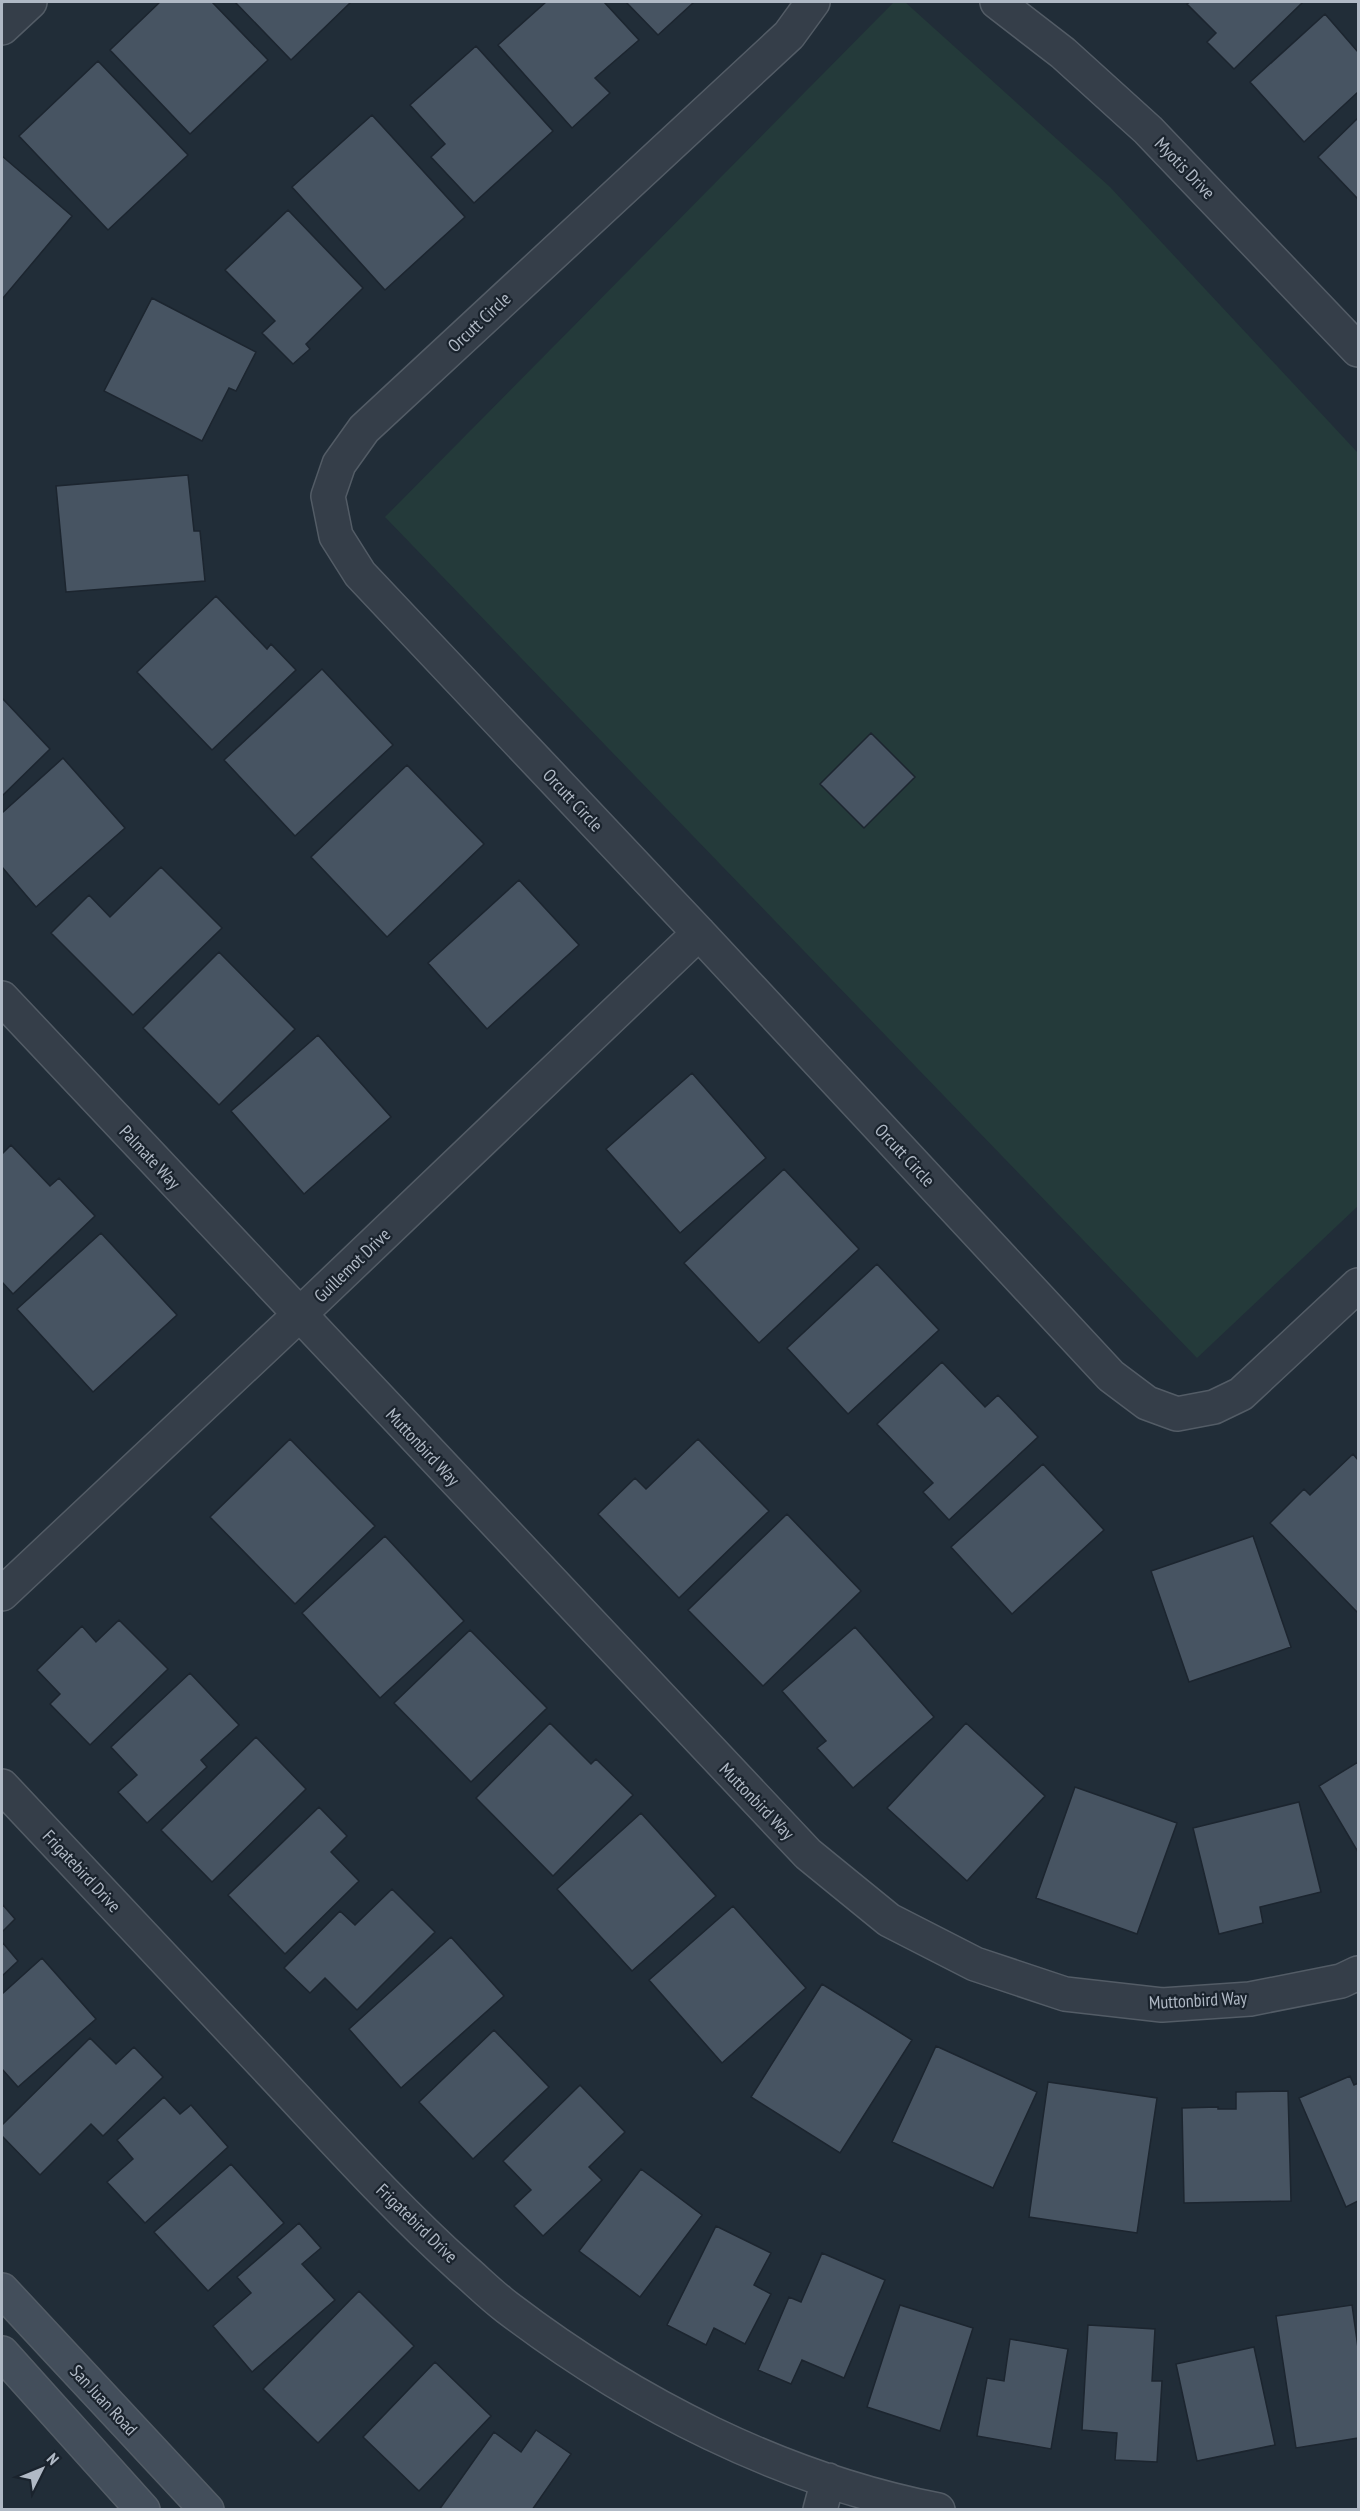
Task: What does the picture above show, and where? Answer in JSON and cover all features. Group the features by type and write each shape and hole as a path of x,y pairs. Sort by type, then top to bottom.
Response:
{"main road":[{"name":"San Juan Road","path":"2,2290 207,2510"},
{"path":"2,2353 143,2510"}],"street":[{"path":"2,28 30,2"},
{"name":"Orcutt Circle","path":"813,2 789,35 364,429 339,464 328,496 336,536 360,574 699,933 1111,1376 1148,1403 1177,1414 1215,1407 1241,1394 1359,1284"},
{"name":"Myotis Drive","path":"997,2 1063,53 1148,130 1355,339"},
{"name":"Guillemot Drive","path":"2,1593 299,1315 699,933"},
{"name":"Palmate Way","path":"2,998 299,1315"},
{"name":"Muttonbird Way","path":"299,1315 808,1854 889,1920 975,1964 1065,1994 1141,2003 1162,2005 1250,1999 1341,1981 1359,1973"},
{"name":"Frigatebird Drive","path":"2,1786 415,2225 506,2307 606,2377 678,2417 752,2451 824,2495 906,2503 938,2510"}],"green space":[{"path":"894,2 905,2 1110,187 1358,453 1358,1206 1197,1358 385,517"}],"building":[{"path":"160,2 212,2 268,60 190,134 110,50"},
{"path":"235,2 351,2 291,60"},
{"path":"546,2 604,2 639,40 595,78 610,93 572,128 498,45"},
{"path":"626,2 694,2 658,35"},
{"path":"1190,2 1303,2 1234,69 1207,42 1216,33 1187,4"},
{"path":"1325,14 1358,52 1358,92 1304,142 1250,82"},
{"path":"476,46 553,131 474,203 431,157 445,144 410,105"},
{"path":"98,61 188,155 108,230 19,136"},
{"path":"372,115 465,217 385,290 292,187"},
{"path":"1358,118 1358,199 1318,157"},
{"path":"2,156 72,216 3,298 2,297"},
{"path":"288,210 363,288 306,344 310,349 293,364 262,333 275,321 225,270"},
{"path":"152,298 256,352 236,391 229,388 202,441 104,391"},
{"path":"188,475 194,531 200,531 205,581 66,592 56,486"},
{"path":"216,596 267,649 271,644 296,670 212,750 137,672"},
{"path":"322,669 393,745 295,836 224,760"},
{"path":"2,698 50,749 2,796"},
{"path":"871,733 915,777 864,828 820,784"},
{"path":"63,758 125,828 36,907 2,867 2,813"},
{"path":"407,765 484,844 387,937 311,857"},
{"path":"161,867 222,928 133,1015 51,933 89,895 110,917"},
{"path":"519,880 579,945 487,1029 428,963"},
{"path":"219,952 295,1029 219,1105 143,1028"},
{"path":"318,1035 391,1117 304,1194 231,1111"},
{"path":"692,1073 766,1158 680,1233 606,1149"},
{"path":"11,1145 50,1186 59,1178 95,1216 13,1294 2,1282 2,1154"},
{"path":"784,1169 859,1249 759,1343 684,1263"},
{"path":"101,1233 177,1315 93,1392 17,1309"},
{"path":"877,1264 939,1330 848,1414 787,1348"},
{"path":"942,1362 985,1407 998,1395 1038,1437 949,1520 923,1492 933,1483 877,1424"},
{"path":"290,1439 375,1526 295,1604 210,1517"},
{"path":"698,1439 769,1511 679,1598 598,1514 635,1478 646,1489"},
{"path":"1353,1454 1358,1460 1358,1613 1270,1523 1304,1489 1310,1495"},
{"path":"1043,1464 1104,1530 1012,1614 951,1547"},
{"path":"787,1514 861,1591 763,1686 688,1610"},
{"path":"385,1536 464,1621 380,1698 302,1613"},
{"path":"1253,1536 1291,1647 1189,1682 1151,1571"},
{"path":"119,1620 168,1669 90,1745 50,1704 60,1694 37,1670 82,1626 96,1642"},
{"path":"855,1627 934,1717 853,1788 817,1748 826,1741 782,1691"},
{"path":"470,1630 547,1708 471,1782 394,1703"},
{"path":"190,1673 239,1725 201,1760 207,1767 147,1823 118,1792 137,1775 111,1747"},
{"path":"550,1723 591,1764 596,1759 633,1795 553,1876 476,1798"},
{"path":"966,1723 1045,1796 967,1881 887,1808"},
{"path":"256,1737 306,1789 212,1882 161,1830"},
{"path":"1358,1762 1358,1852 1319,1786"},
{"path":"1075,1787 1177,1823 1137,1934 1036,1898"},
{"path":"1299,1802 1321,1892 1260,1907 1263,1923 1219,1934 1193,1828"},
{"path":"319,1807 347,1836 331,1852 359,1881 285,1954 228,1895"},
{"path":"641,1813 716,1896 632,1971 557,1889"},
{"path":"392,1889 435,1932 357,2010 325,1978 310,1993 284,1968 340,1911 355,1925"},
{"path":"2,1904 15,1919 2,1932"},
{"path":"733,1906 806,1988 722,2063 649,1980"},
{"path":"451,1937 504,1996 401,2088 349,2029"},
{"path":"2,1942 18,1961 2,1976"},
{"path":"42,1958 96,2019 18,2087 2,2069 2,1994"},
{"path":"822,1984 912,2040 840,2153 751,2097"},
{"path":"494,2030 549,2087 473,2159 419,2102"},
{"path":"90,2038 116,2064 134,2047 163,2077 103,2136 91,2124 40,2175 2,2136 2,2125"},
{"path":"936,2046 1037,2092 993,2188 892,2142"},
{"path":"1350,2076 1354,2085 1358,2083 1358,2201 1346,2207 1299,2098"},
{"path":"1048,2082 1157,2098 1137,2233 1029,2217"},
{"path":"580,2085 625,2132 589,2167 602,2180 543,2236 514,2206 531,2190 503,2161"},
{"path":"1288,2091 1291,2201 1184,2203 1182,2108 1236,2109 1236,2092"},
{"path":"164,2097 180,2114 191,2105 228,2147 145,2223 107,2182 133,2159 117,2140"},
{"path":"231,2164 284,2223 208,2291 154,2232"},
{"path":"641,2169 702,2215 640,2297 579,2251"},
{"path":"299,2223 321,2248 302,2264 335,2300 252,2372 213,2326 251,2293 237,2277"},
{"path":"716,2226 771,2253 754,2285 771,2294 745,2344 714,2328 706,2345 667,2325"},
{"path":"822,2253 885,2280 844,2378 802,2360 791,2384 758,2370 789,2297 801,2302"},
{"path":"359,2291 414,2346 318,2443 263,2389"},
{"path":"900,2305 973,2328 940,2431 867,2407"},
{"path":"1352,2305 1358,2348 1358,2438 1296,2448 1276,2316"},
{"path":"1088,2325 1155,2329 1152,2381 1162,2381 1157,2462 1115,2460 1117,2433 1082,2430"},
{"path":"1010,2339 1068,2349 1051,2449 977,2436 987,2378 1004,2381"},
{"path":"1254,2347 1275,2445 1197,2461 1176,2364"},
{"path":"435,2362 491,2416 419,2491 363,2437"},
{"path":"536,2430 571,2454 532,2510 439,2510 494,2432 521,2452"}]}
